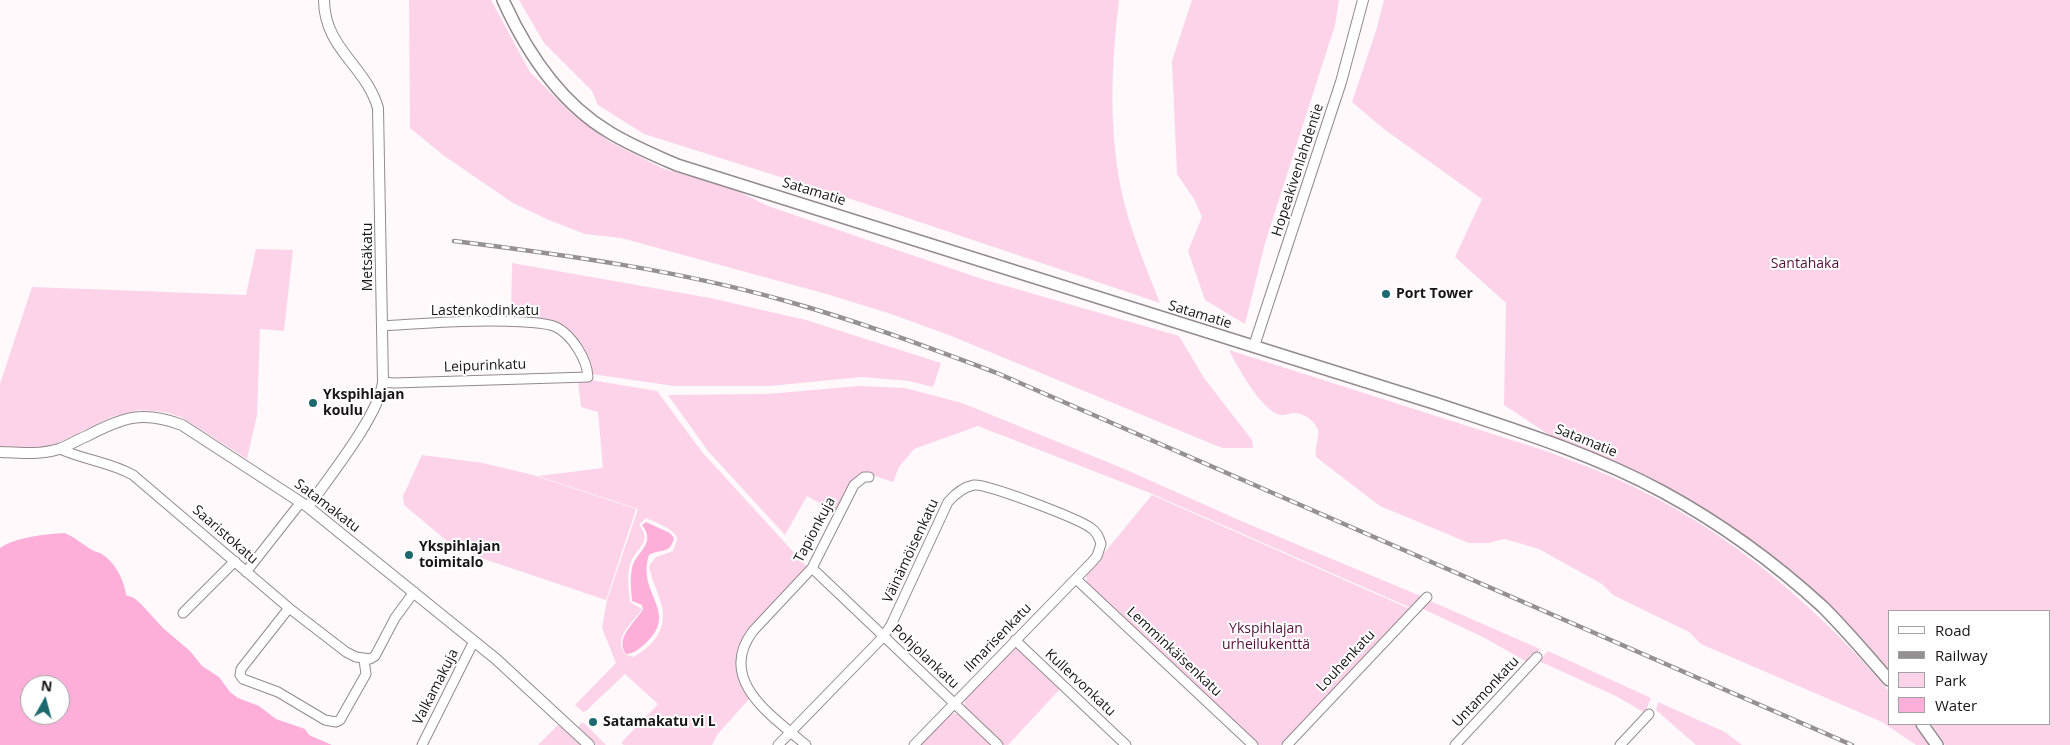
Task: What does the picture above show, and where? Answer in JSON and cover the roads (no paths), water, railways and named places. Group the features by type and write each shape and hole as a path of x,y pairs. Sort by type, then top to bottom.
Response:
{"main road":[{"name":"Satamatie","path":"503,0 518,33 537,62 564,94 606,131 648,153 677,165 1254,346 1552,442 1601,462 1664,492 1741,541 1788,576 1823,608 1888,679"},
{"path":"1923,725 1937,745"}],"street":[{"name":"Metsäkatu","path":"246,572 305,504 354,441 382,393 378,108 370,86 343,54 331,33 325,16 324,0"},
{"name":"Hopeakivenlahdentie","path":"1254,346 1341,82 1363,0"},
{"name":"Lastenkodinkatu","path":"382,326 511,321 556,327 568,337 582,354 588,377"},
{"name":"Leipurinkatu","path":"383,382 588,377"},
{"name":"Satamakatu","path":"0,452 34,454 60,449 114,423 132,417 162,417 182,425 305,504 474,641 527,686 589,745"},
{"name":"Saaristokatu","path":"60,449 120,468 133,475 289,608 346,652 364,660"},
{"name":"Tapionkuja","path":"790,732 754,698 747,688 740,658 744,642 812,568 854,486 864,477 869,476"},
{"name":"Väinämöisenkatu","path":"778,745 883,637 895,617 948,502 963,489 974,486 996,489 1079,521 1097,532 1101,544 1100,549"},
{"name":"Ilmarisenkatu","path":"914,745 1076,579 1092,562 1100,549"},
{"path":"184,614 235,561"},
{"name":"Pohjolankatu","path":"812,568 998,745"},
{"name":"Lemminkäisenkatu","path":"1076,579 1253,745"},
{"path":"289,608 241,669 240,675 243,679 278,692 331,723 340,720 366,674 364,660 370,660 375,656 395,618 414,592"},
{"name":"Louhenkatu","path":"1287,745 1427,597"},
{"name":"Kullervonkatu","path":"1015,640 1126,745"},
{"name":"Valkamakuja","path":"422,745 474,641"},
{"name":"Untamonkatu","path":"1455,745 1537,657"},
{"path":"1624,744 1649,714"},
{"path":"790,732 806,745"}],"water":[{"path":"646,522 670,533 674,538 670,547 649,555 648,581 658,611 659,621 655,632 639,649 626,654 623,648 624,636 643,609 642,605 632,601 631,580 634,562 646,542 646,532 642,525"},
{"path":"65,533 107,558 119,573 126,595 134,598 141,604 163,628 190,651 202,666 219,677 230,692 238,698 259,706 276,719 305,729 309,735 332,745 0,745 0,548 14,541 40,535"}],"railway":[{"path":"454,241 580,258 663,272 745,290 813,309 918,344 997,373 1852,745"}],"place":[{"name":"Port Tower","path":"1386,294"},
{"name":"Ykspihlajan koulu","path":"313,403"},
{"name":"Ykspihlajan toimitalo","path":"409,555"},
{"name":"Satamakatu vi L","path":"593,722"}],"park label":[{"name":"Santahaka","path":"1805,264"},
{"name":"Ykspihlajan urheilukenttä","path":"1266,638"}]}
